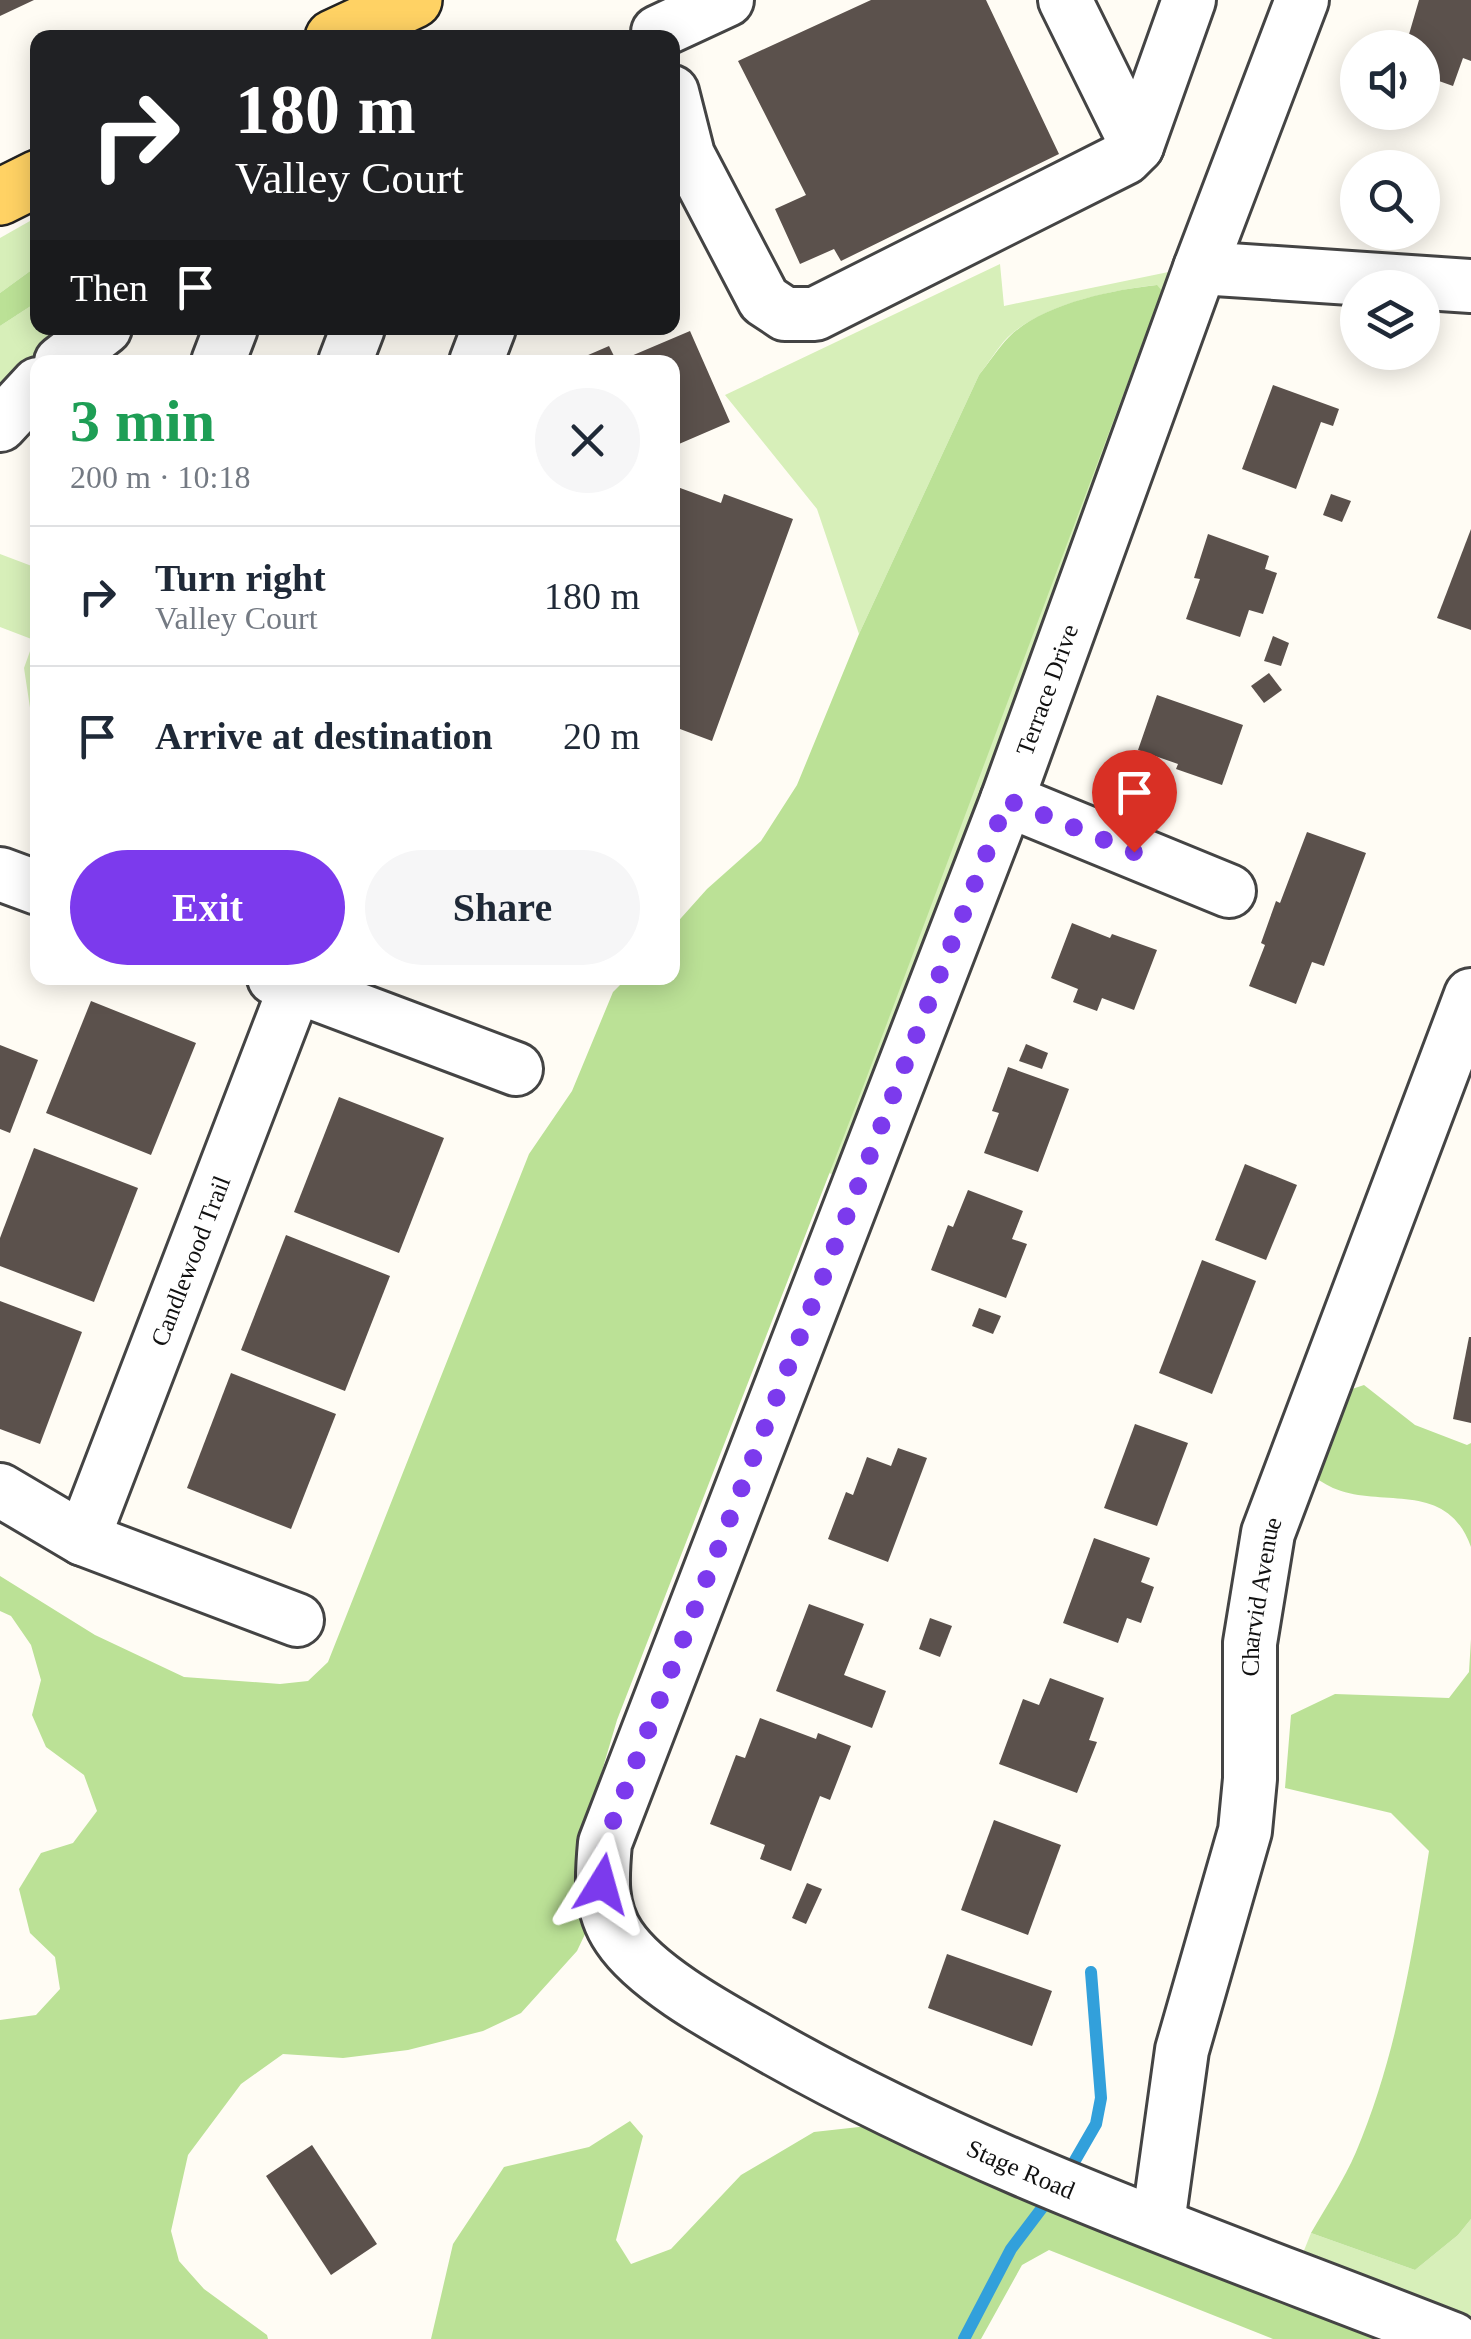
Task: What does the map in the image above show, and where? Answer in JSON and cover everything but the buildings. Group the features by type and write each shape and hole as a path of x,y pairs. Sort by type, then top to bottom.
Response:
{"main road":[{"path":"0,196 30,182"}],"street":[{"path":"653,23 727,0"},
{"path":"1065,0 1137,146"},
{"path":"680,124 688,155 764,300 786,314 815,314 1125,158 1137,146 1189,0"},
{"name":"Terrace Drive","path":"620,1939 606,1912 602,1884 605,1842 1007,800 1302,0"},
{"path":"1200,268 1471,286"},
{"path":"71,355 96,335"},
{"path":"0,425 30,393"},
{"path":"1007,800 1229,891"},
{"path":"0,874 30,885"},
{"name":"Candlewood Trail","path":"82,1539 284,985"},
{"path":"293,985 516,1069"},
{"name":"Charvid Avenue","path":"1158,2223 1182,2050 1246,1831 1250,1792 1250,1643 1268,1533 1471,995"},
{"path":"0,1490 82,1539 296,1620"},
{"name":"Stage Road","path":"620,1939 664,1980 801,2065 989,2155 1453,2339"}],"green space":[{"path":"30,221 30,271 0,293 0,238"},
{"path":"1000,264 1004,306 1183,269 846,1180 829,1173 1156,285 1098,295 1058,308 1022,326 1004,341 979,375 859,634 817,509 725,395"},
{"path":"30,271 30,307 0,326 0,293"},
{"path":"1157,285 1162,291 866,1079 617,1720 584,1832 578,1899 586,1932 577,1951 521,2013 483,2031 408,2050 343,2058 283,2054 241,2084 188,2155 171,2231 179,2261 204,2289 268,2339 0,2339 0,2020 36,2015 60,1989 55,1957 30,1933 19,1889 41,1853 73,1843 97,1811 84,1775 46,1747 32,1715 41,1680 31,1645 11,1616 0,1611 0,1576 95,1635 184,1677 280,1684 308,1681 328,1662 529,1154 572,1091 613,992 620,985 680,985 680,919 761,841 797,785 859,634 979,375 1023,325 1058,307"},
{"path":"30,307 30,335 65,335 43,355 30,355 30,366 0,393 0,326"},
{"path":"0,554 30,565 30,638 0,627"},
{"path":"30,651 30,708 24,668"},
{"path":"1364,1385 1415,1425 1467,1445 1471,1443 1471,1547 1460,1526 1446,1512 1430,1504 1352,1494 1306,1472 1334,1395"},
{"path":"1471,1639 1471,2219 1458,2235 1415,2270 1311,2233 1351,2162 1382,2080 1409,1966 1429,1851 1391,1813 1285,1788 1291,1715 1335,1694 1449,1698 1469,1672"},
{"path":"630,2121 643,2136 616,2240 631,2264 671,2249 741,2175 814,2132 877,2125 1404,2339 1273,2339 1049,2250 1022,2265 981,2339 431,2339 453,2244 504,2167 589,2147"},
{"path":"1471,2219 1471,2325 1301,2258 1311,2233 1415,2270 1458,2235"}],"waterway":[{"path":"1066,2176 1096,2124 1101,2098 1091,1972"},
{"path":"964,2339 1011,2249 1045,2204"}],"route":[{"path":"602,1884 605,1842 1007,800 1134,852"}]}
